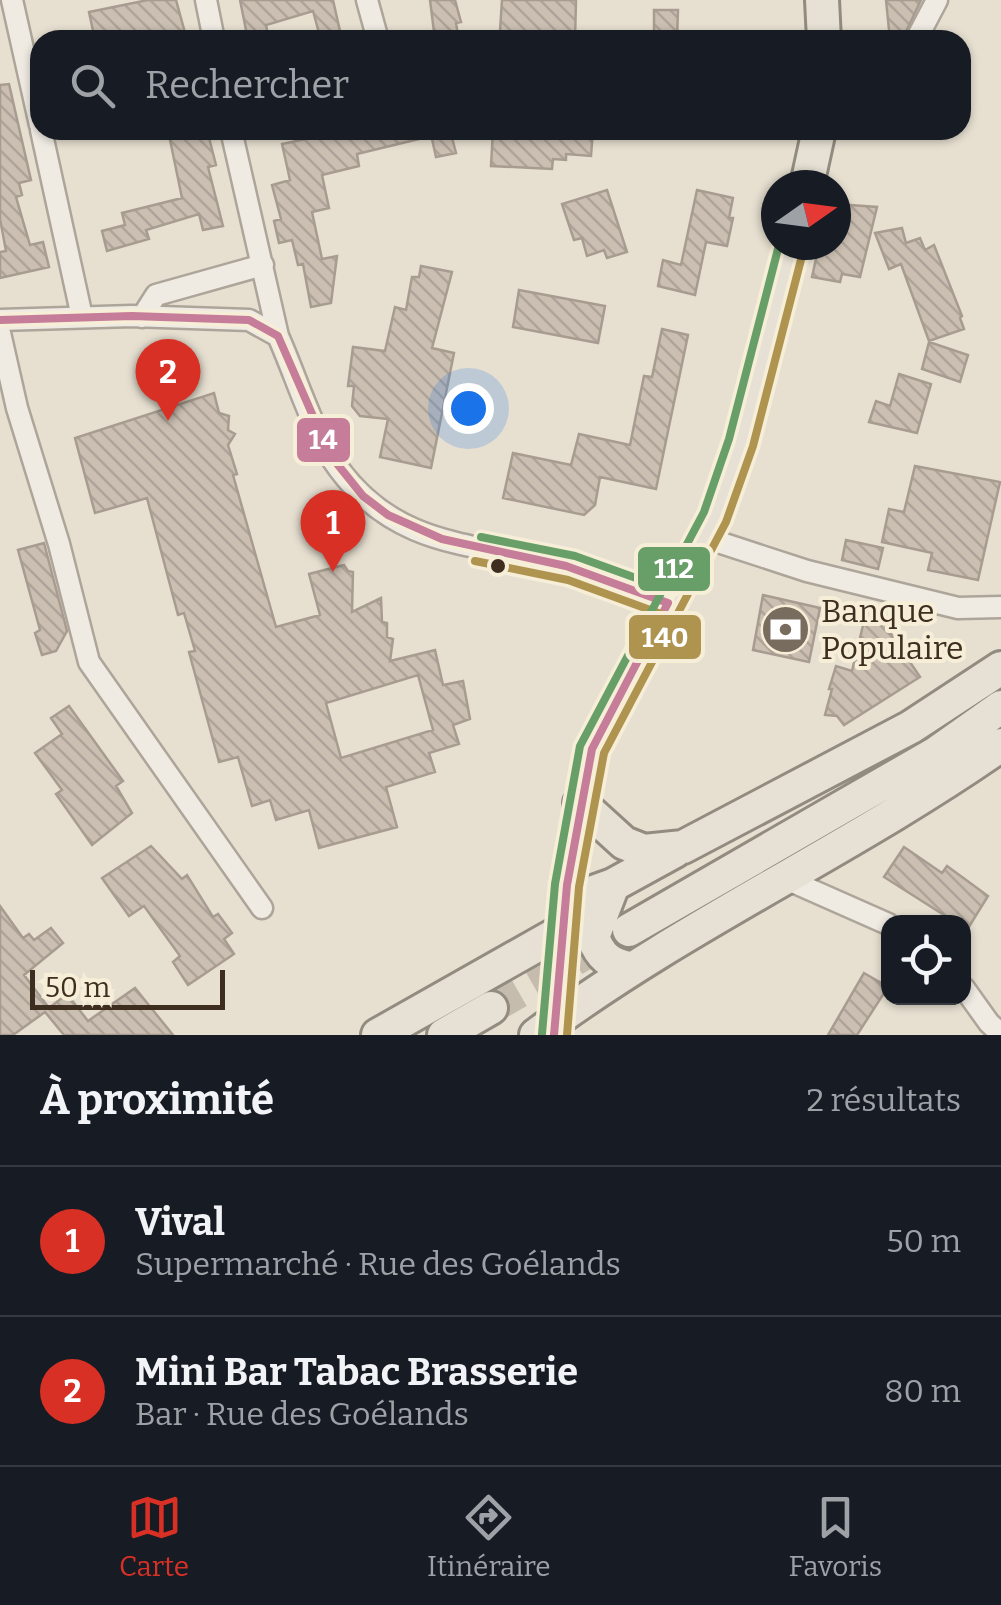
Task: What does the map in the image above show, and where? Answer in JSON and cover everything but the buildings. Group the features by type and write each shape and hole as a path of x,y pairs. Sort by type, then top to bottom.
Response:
{"main road":[{"path":"822,0 824,30"},
{"path":"810,170 817,140"},
{"path":"546,1028 580,803 592,749 706,538 740,443 788,260"},
{"path":"378,1035 562,931 588,894 613,885 911,726 1001,668"},
{"path":"628,930 936,753 1001,707"},
{"path":"546,1028 630,968 949,782 1001,746"},
{"path":"580,803 624,843 644,851 683,847"},
{"path":"613,885 593,937 599,954 615,965 630,968"},
{"path":"444,1035 491,1008"}],"street":[{"path":"12,0 30,79"},
{"path":"206,0 212,30"},
{"path":"368,0 376,30"},
{"path":"922,30 938,0"},
{"path":"44,140 82,317"},
{"path":"233,140 278,336 322,442 356,488 393,520 436,540 562,565 668,604"},
{"path":"142,316 156,295 263,265"},
{"path":"0,320 142,316 249,320 278,336"},
{"path":"0,333 17,408 59,544 89,662 262,908"},
{"path":"706,538 808,571 958,608 1001,607"},
{"path":"784,878 881,921"},
{"path":"971,998 1001,1034"}],"tunnel":[{"path":"491,1008 620,934"}],"transit line":[{"name":"112","path":"542,1034 555,884 580,746 704,512 729,439 775,260"},
{"name":"140","path":"567,1035 579,887 604,753 726,522 753,446 801,260"},
{"name":"14","path":"0,320 132,316 249,320 278,336 330,455 363,496 388,515 442,539 566,566 668,603"},
{"name":"112","path":"481,537 575,556 672,591"},
{"name":"140","path":"475,561 568,580 664,615"},
{"name":"14","path":"554,1035 567,885 592,749 668,603"}],"place":[{"name":"Mini Bar Tabac Brasserie","path":"168,421"},
{"name":"Vival","path":"333,572"},
{"name":"Banque Populaire","path":"786,629"}]}
